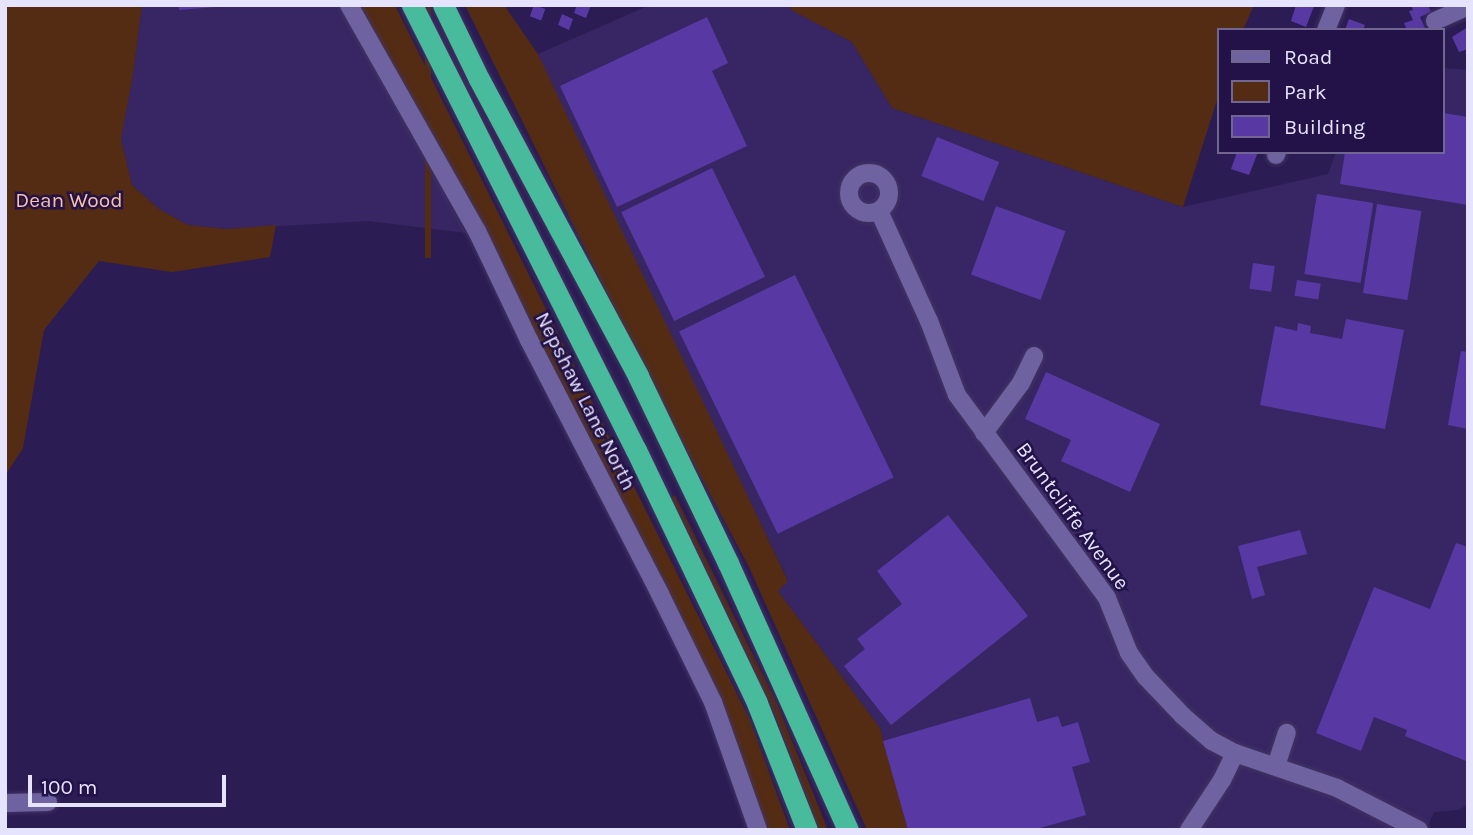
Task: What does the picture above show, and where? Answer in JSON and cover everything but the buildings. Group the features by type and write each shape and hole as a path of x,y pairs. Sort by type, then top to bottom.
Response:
{"highway":[{"path":"412,5 636,450 757,703 807,830"},
{"path":"443,5 645,388 728,563 848,830"}],"street":[{"name":"Nepshaw Lane North","path":"349,5 477,232 535,352 666,606 713,702 758,830"},
{"path":"1327,28 1336,5"},
{"path":"1435,22 1460,7"},
{"name":"Bruntcliffe Avenue","path":"878,211 929,321 957,395 1107,598 1129,653 1146,677 1183,716 1213,741 1235,753 1337,788 1419,830"},
{"path":"984,433 1021,383 1034,356"},
{"path":"1276,766 1287,733"},
{"path":"1189,830 1222,780 1235,753"},
{"path":"5,803 48,802"}],"shaded area":[{"path":"142,5 339,5 466,233 368,221 227,229 188,225 159,209 132,185 121,139"},
{"path":"650,5 789,5 791,10 852,42 892,108 1183,207 1328,174 1335,154 1445,154 1445,68 1468,70 1468,804 1459,810 1434,812 1426,830 908,830 880,728 778,591 788,580 585,160 538,54"}],"green space":[{"name":"Dean Wood","path":"5,5 142,5 121,139 132,185 159,209 188,225 227,229 276,225 270,257 172,272 99,261 44,330 23,448 5,476"},
{"path":"360,5 395,5 750,720 790,830 768,830 730,729 452,173"},
{"path":"425,5 431,5 431,258 425,258"},
{"path":"465,5 504,5 538,54 788,581 778,591 880,728 908,830 867,830 749,567 656,393"},
{"path":"789,5 1254,5 1244,28 1218,28 1218,97 1183,207 892,108 852,42 791,10"},
{"path":"675,495 777,704 828,830 819,830 772,708 671,498"}]}
